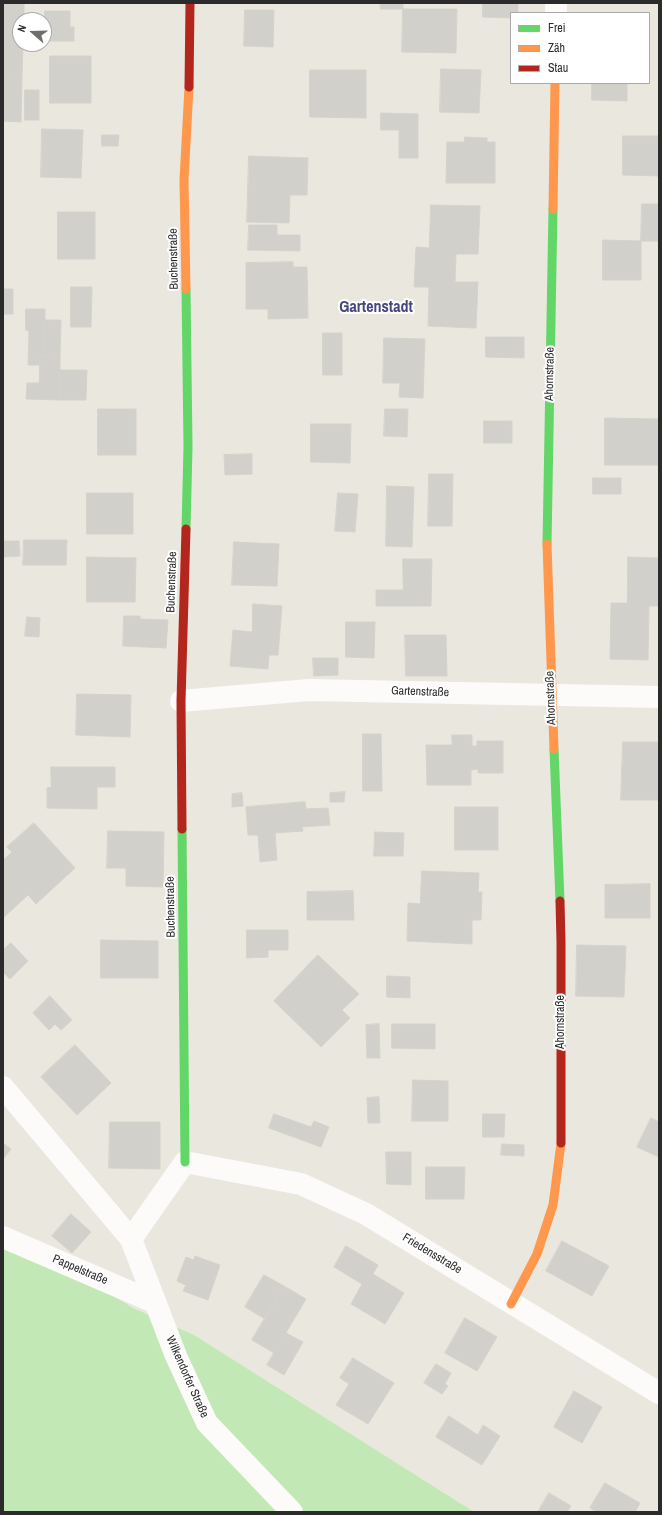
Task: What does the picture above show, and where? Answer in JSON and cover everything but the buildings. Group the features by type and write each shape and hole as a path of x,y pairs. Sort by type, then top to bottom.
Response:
{"street":[{"name":"Buchenstraße","path":"185,1162 181,701 188,447 184,180 190,82 190,3"},
{"name":"Ahornstraße","path":"511,1304 537,1254 553,1205 561,1150 561,942 551,696 547,549 555,84"},
{"name":"Gartenstraße","path":"181,701 309,690 659,697"},
{"name":"Wilkendorfer Straße","path":"3,1087 131,1239 176,1356 207,1422 292,1512"},
{"name":"Friedensstraße","path":"185,1162 300,1184 366,1214 659,1394"},
{"path":"131,1239 185,1162"},
{"name":"Pappelstraße","path":"3,1238 156,1303"}],"green space":[{"path":"3,1227 133,1308 194,1335 474,1512 3,1512"}],"traffic: fast":[{"path":"547,544 553,209"},
{"path":"186,289 188,447 186,529"},
{"path":"554,749 560,901"},
{"path":"182,829 185,1162"}],"traffic: slow":[{"path":"553,209 555,84"},
{"path":"186,289 184,180 189,87"},
{"path":"547,544 554,749"},
{"path":"511,1304 537,1254 553,1205 561,1143"}],"traffic: jam":[{"path":"189,87 190,3"},
{"path":"182,829 181,701 186,529"},
{"path":"560,901 561,1143"}],"district":[{"name":"Gartenstadt","path":"376,308"}]}
